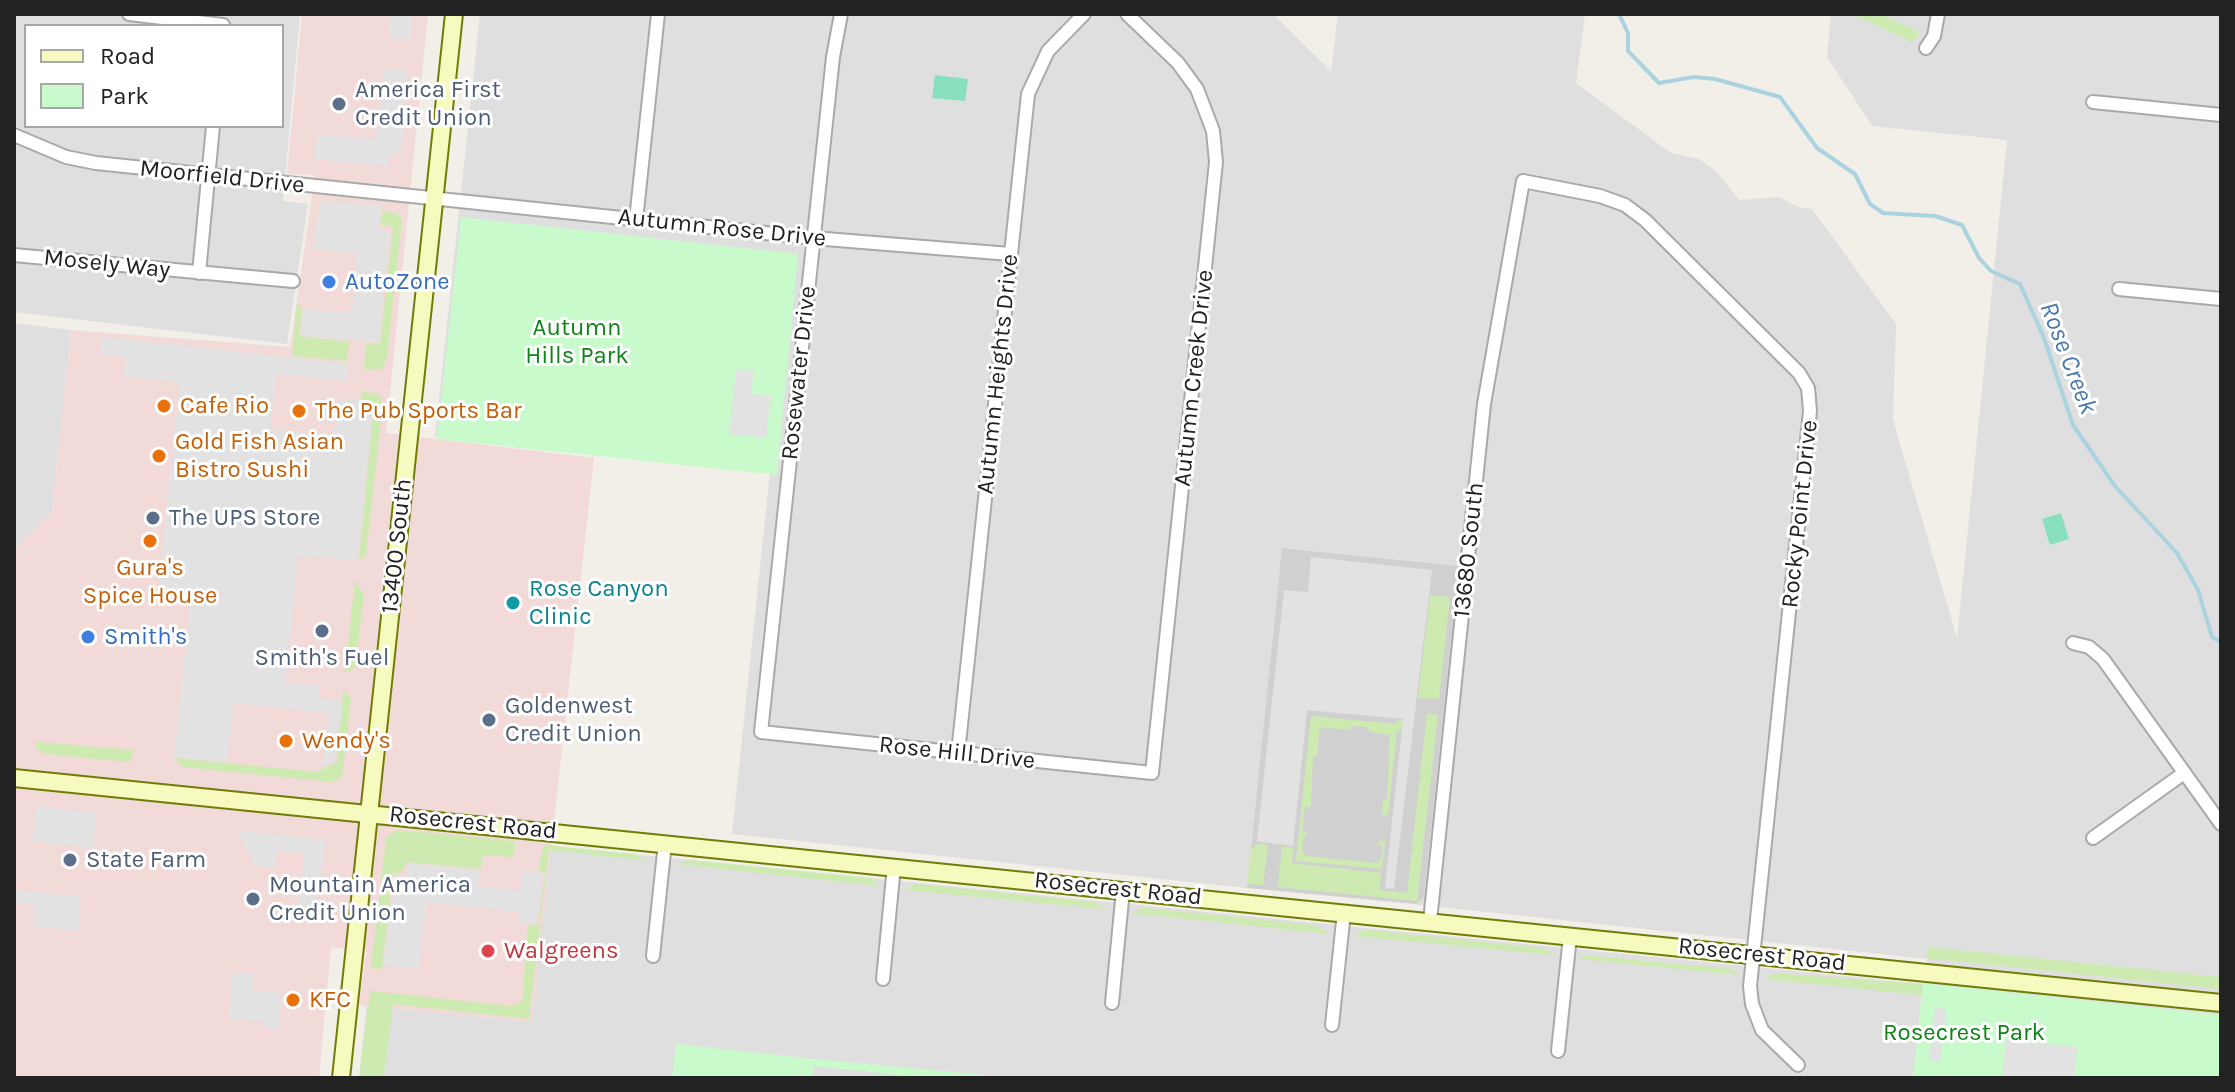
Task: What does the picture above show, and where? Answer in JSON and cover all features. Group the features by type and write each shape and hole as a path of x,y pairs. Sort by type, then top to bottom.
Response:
{"main road":[{"name":"13400 South","path":"341,1078 454,14"},
{"name":"Rosecrest Road","path":"14,778 2221,1003"}],"street":[{"path":"129,14 206,24"},
{"path":"636,220 658,14"},
{"name":"Rosewater Drive","path":"761,732 833,57 841,14"},
{"name":"Autumn Heights Drive","path":"958,753 1010,254 1031,85 1048,51 1084,14"},
{"name":"Autumn Creek Drive","path":"1127,14 1178,63 1197,89 1213,131 1216,162 1152,773"},
{"path":"1926,48 1934,36 1938,14"},
{"path":"2093,102 2221,115"},
{"path":"199,273 213,128"},
{"name":"Moorfield Drive","path":"14,136 77,160 434,199"},
{"name":"13680 South","path":"1430,921 1484,404 1523,181"},
{"name":"Rocky Point Drive","path":"1523,181 1600,196 1625,205 1645,220 1788,362 1808,388 1810,411 1752,955"},
{"name":"Autumn Rose Drive","path":"434,199 813,238 1010,254"},
{"name":"Mosely Way","path":"14,255 293,281"},
{"path":"2119,289 2221,299"},
{"path":"2073,643 2089,647 2103,659 2221,824"},
{"name":"Rose Hill Drive","path":"761,732 1152,773"},
{"path":"2093,838 2184,773"},
{"path":"653,956 665,843"},
{"path":"883,979 894,866"},
{"path":"1112,1003 1123,890"},
{"path":"1332,1025 1344,912"},
{"path":"1558,1051 1570,936"},
{"path":"1752,955 1751,995 1757,1021 1774,1044 1798,1065"}],"shaded area":[{"path":"14,14 300,14 283,201 308,204 287,344 14,312"},
{"path":"302,14 428,14 386,433 594,458 532,1022 359,1005 366,951 331,947 319,1078 14,1078 14,550 52,511 71,330 290,347 315,175 287,174"},
{"path":"391,14 412,14 410,40 389,38"},
{"path":"480,14 1273,14 1331,71 1338,14 1585,15 1576,83 1671,153 1699,159 1716,171 1739,200 1779,197 1798,207 1812,209 1896,324 1893,420 1957,638 2007,140 1872,126 1827,57 1831,14 2221,14 2221,1078 359,1078 367,1001 530,1019 551,846 1923,984 1927,959 1412,904 1419,902 1425,892 1459,566 1283,548 1247,888 732,834 770,472 435,437"},
{"path":"385,68 408,71 401,152 391,153 387,166 315,159 317,135 376,139"},
{"path":"321,201 382,206 378,230 390,231 379,342 300,336 303,309 352,313 357,253 313,249"},
{"path":"14,323 71,330 52,511 14,550"},
{"path":"102,337 348,364 348,381 276,374 270,429 333,436 339,398 374,402 357,560 298,556 285,683 320,686 319,698 343,701 335,761 322,768 329,713 234,703 227,762 174,757 191,597 158,592 180,383 124,376 126,357 100,354"},
{"path":"736,369 754,370 751,394 771,396 766,438 729,434"},
{"path":"1282,548 1459,566 1424,897 1416,904 1247,888"},
{"path":"1311,557 1432,570 1394,889 1385,888 1403,719 1307,710 1293,846 1257,841 1284,590 1308,592"},
{"path":"36,806 97,813 93,848 32,841"},
{"path":"236,830 325,840 316,916 297,915 305,853 277,850 274,868 255,865"},
{"path":"409,863 480,871 478,887 520,891 522,872 543,873 537,924 518,922 519,912 427,902 418,969 383,965 395,880 406,881"},
{"path":"17,890 81,897 78,931 32,926 34,905 16,903"},
{"path":"233,972 254,974 253,990 282,993 279,1029 266,1028 266,1022 229,1019"},
{"path":"1935,1008 1946,1009 1940,1061 1929,1060"},
{"path":"2006,1040 2077,1047 2074,1078 2002,1078"}],"green space":[{"path":"1852,14 1881,14 1920,32 1912,42"},
{"path":"935,75 968,79 965,101 932,98"},
{"path":"382,212 397,213 402,220 387,358 381,370 364,369 366,343 380,344 393,227 380,225"},
{"name":"Autumn Hills Park","path":"461,217 798,254 777,475 437,439"},
{"path":"297,305 302,305 299,336 349,342 347,361 292,356"},
{"path":"362,391 380,395 382,408 366,555 359,561 374,402 361,400"},
{"path":"2061,513 2069,539 2050,545 2042,519"},
{"path":"355,581 364,595 356,661 352,670 345,673"},
{"path":"1430,595 1450,597 1439,699 1418,698"},
{"path":"343,691 351,698 342,777 332,782 183,767 174,758 317,772 337,762"},
{"path":"1427,713 1438,715 1417,901 1278,887 1282,846 1293,848 1292,863 1381,873 1380,890 1407,893"},
{"path":"1311,716 1396,724 1397,720 1411,722 1410,731 1397,730 1388,815 1382,814 1383,800 1387,799 1390,735 1369,732 1368,727 1351,726 1350,730 1320,727 1317,756 1313,756 1311,806 1305,807 1302,831 1308,833 1303,838 1302,851 1306,856 1376,863 1381,859 1383,846 1378,845 1379,841 1385,841 1382,869 1296,861"},
{"path":"36,742 133,750 130,762 45,754 36,748"},
{"path":"397,830 515,841 514,857 483,855 481,869 407,862 400,874 393,873 382,970 371,967 386,838"},
{"path":"1257,844 1268,845 1263,885 1247,884 1251,849"},
{"path":"544,845 634,854 649,861 549,850 529,1019 393,1004 384,1078 359,1078 370,991 512,1006 522,1002 528,925 538,925 545,872 538,871"},
{"path":"690,860 871,878 880,886 676,864"},
{"path":"916,884 1093,902 1106,909 904,890"},
{"path":"1144,908 1314,925 1330,934 1131,913"},
{"path":"1365,930 1543,948 1554,955 1354,936"},
{"path":"1928,947 2221,977 2221,989 1926,958"},
{"path":"1586,955 1731,969 1740,975 1580,959"},
{"path":"1776,973 1922,984 1921,995 1764,979"},
{"name":"Rosecrest Park","path":"1923,983 2221,1015 2221,1078 1913,1078"},
{"path":"676,1044 1015,1078 928,1078 814,1066 812,1078 672,1078"}],"waterway":[{"name":"Rose Creek","path":"1619,14 1628,33 1628,51 1659,83 1694,77 1715,79 1780,97 1817,148 1855,174 1870,204 1883,213 1935,216 1962,225 1979,258 1991,271 2020,284 2044,338 2073,425 2115,486 2177,553 2198,590 2212,637 2221,642"}],"place":[{"name":"America First Credit Union","path":"339,104"},
{"name":"AutoZone","path":"329,282"},
{"name":"Cafe Rio","path":"164,406"},
{"name":"The Pub Sports Bar","path":"299,411"},
{"name":"Gold Fish Asian Bistro Sushi","path":"159,456"},
{"name":"The UPS Store","path":"153,518"},
{"name":"Gura's Spice House","path":"150,541"},
{"name":"Rose Canyon Clinic","path":"513,603"},
{"name":"Smith's Fuel","path":"322,631"},
{"name":"Smith's","path":"88,637"},
{"name":"Goldenwest Credit Union","path":"489,720"},
{"name":"Wendy's","path":"286,741"},
{"name":"State Farm","path":"70,860"},
{"name":"Mountain America Credit Union","path":"253,899"},
{"name":"Walgreens","path":"488,951"},
{"name":"KFC","path":"293,1000"}]}
